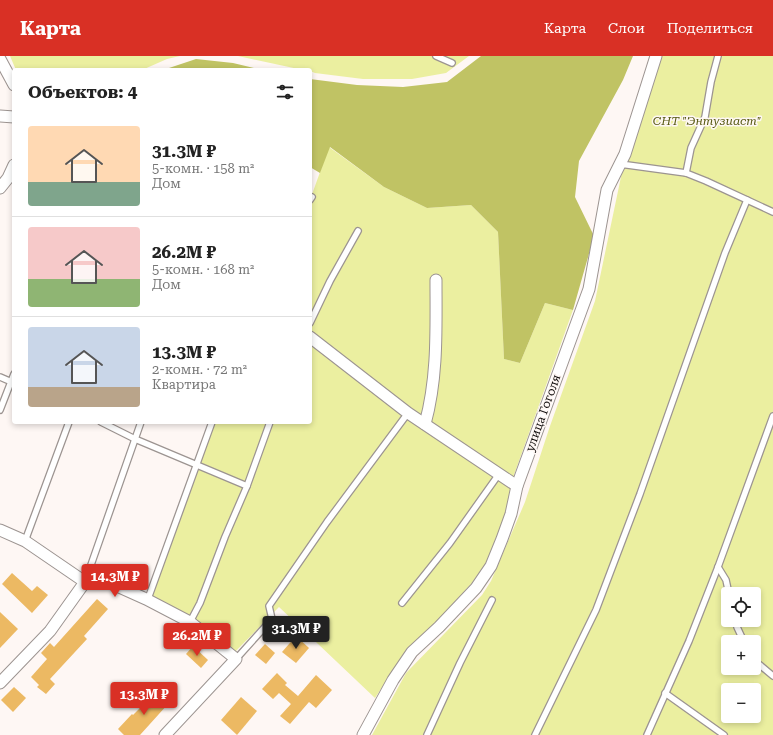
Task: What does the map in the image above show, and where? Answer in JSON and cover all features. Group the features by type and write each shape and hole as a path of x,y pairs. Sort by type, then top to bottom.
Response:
{"street":[{"name":"улица Гоголя","path":"363,735 394,680 412,652 439,627 476,588 487,571 502,539 511,514 517,486 589,288 607,190 625,154 656,56"},
{"path":"0,59 12,81"},
{"path":"0,116 12,117"},
{"path":"0,188 8,178 12,169"},
{"path":"425,424 428,413 436,353 436,280"},
{"path":"312,339 408,413 517,486"},
{"path":"0,530 25,541 85,582 106,581 146,599 190,622 236,659 165,735"},
{"path":"0,683 50,631 85,582"}],"lane":[{"path":"436,56 452,63"},
{"path":"686,173 692,148 704,117 718,56"},
{"path":"620,164 686,173 773,212"},
{"path":"535,735 596,610 640,494 725,253 747,200"},
{"path":"312,319 330,281 358,231"},
{"path":"0,377 12,382"},
{"path":"0,410 12,384"},
{"path":"236,659 272,619 269,606 327,522 408,413"},
{"path":"647,735 690,640 773,416"},
{"path":"25,541 68,424"},
{"path":"105,424 135,439 247,486"},
{"path":"85,582 140,424"},
{"path":"149,596 211,424"},
{"path":"190,622 200,603 225,537 247,486 269,424"},
{"path":"402,603 450,543 499,474"},
{"path":"718,567 726,580 728,587"},
{"path":"427,735 460,663 492,600"},
{"path":"761,666 773,676"},
{"path":"665,693 724,735"}],"green space":[{"path":"10,56 180,56 167,59 147,68 15,68"},
{"path":"238,56 469,56 446,73 412,79 363,79 315,73 312,72 312,68 294,68"},
{"path":"481,56 633,56 623,80 579,161 575,197 594,236 573,310 545,303 520,363 504,359 498,232 471,205 427,208 384,187 330,147 320,173 312,168 312,79 357,85 403,87 447,82"},
{"name":"СНТ \"Энтузиаст\"","path":"661,56 773,56 773,735 372,735 406,673 482,595 491,581 525,502 550,426 595,301 622,172"},
{"path":"196,59 233,63 254,68 169,68"},
{"path":"329,147 384,187 427,208 471,205 498,232 504,359 520,363 545,303 573,310 514,475 506,513 486,563 471,584 436,622 406,651 375,698 279,607 235,652 149,596 211,424 312,424 312,194"}],"building":[{"path":"12,573 32,591 37,586 48,595 32,613 2,584"},
{"path":"97,599 108,609 84,636 87,639 50,679 55,684 46,694 37,687 39,685 31,677 47,659 41,653 50,643 54,647"},
{"path":"0,612 18,629 0,648"},
{"path":"296,636 309,648 296,663 282,652"},
{"path":"265,644 275,653 266,664 255,655"},
{"path":"193,646 208,660 201,668 186,654"},
{"path":"277,673 287,683 285,685 298,696 316,675 332,690 316,708 309,702 290,724 280,716 291,704 279,693 273,699 262,689"},
{"path":"14,687 26,698 13,712 1,700"},
{"path":"156,692 168,704 140,735 124,735 118,729"},
{"path":"241,697 257,711 237,735 221,720"}]}
